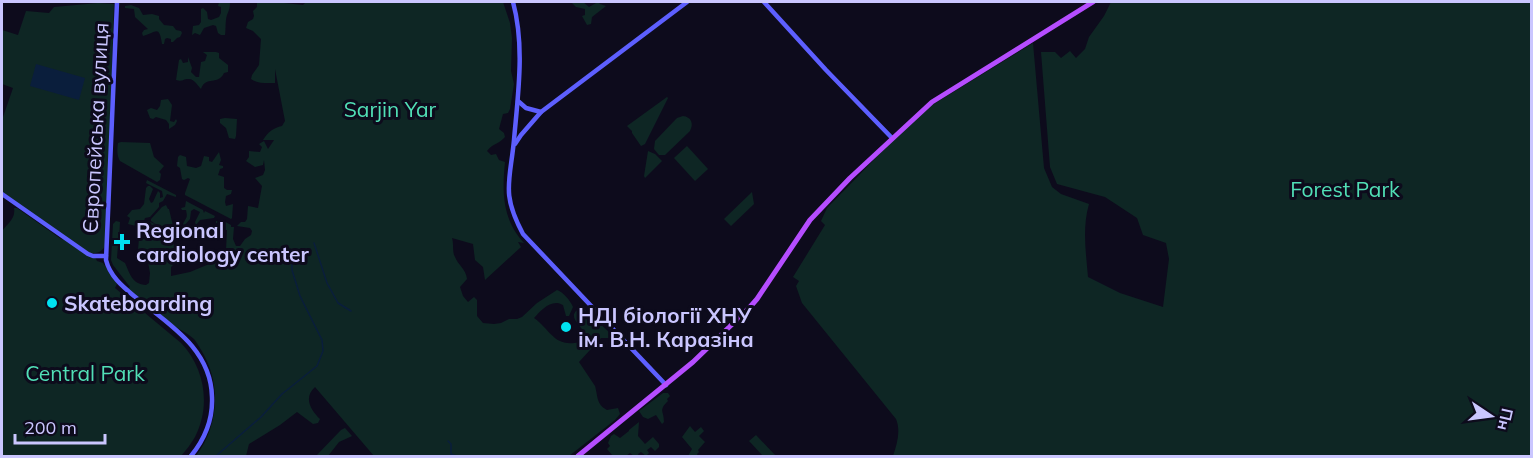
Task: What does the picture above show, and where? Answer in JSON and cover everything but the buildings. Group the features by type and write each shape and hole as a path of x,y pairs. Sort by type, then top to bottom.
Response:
{"main road":[{"path":"578,456 693,362 754,303 810,220 850,178 932,102 1093,2"}],"street":[{"name":"Європейська вулиця","path":"106,256 117,2"},
{"path":"513,2 519,35 518,100 508,186 511,207 523,234 666,385"},
{"path":"514,146 520,135 541,112 687,2"},
{"path":"764,2 892,138"},
{"path":"518,100 526,108 541,112"},
{"path":"2,194 88,254 106,256 109,269 119,283 193,346 203,361 212,393 211,414 205,434 191,456"}],"green space":[{"path":"219,2 230,2 225,35 218,33 216,26 213,25 204,28 200,35 195,33 192,35 193,26 201,22 201,9 207,12 208,19 219,17 221,7 218,6"},
{"name":"Sarjin Yar","path":"257,2 303,5 306,2 503,2 510,23 511,71 514,84 510,109 508,113 503,114 499,129 505,137 487,151 491,155 496,154 499,160 505,162 505,205 511,224 524,243 518,242 521,247 485,280 483,267 475,260 473,244 452,238 454,253 467,279 460,287 463,296 468,302 474,297 477,300 477,316 483,323 501,323 522,317 537,303 557,290 573,307 569,316 566,316 563,305 555,303 547,306 534,318 554,337 564,343 580,342 582,329 574,315 582,307 610,333 611,338 601,338 579,362 595,386 601,405 607,410 618,408 620,414 569,456 374,456 315,387 309,395 309,400 311,408 320,419 318,423 313,424 297,412 249,444 246,456 196,456 209,434 212,421 215,396 211,371 194,339 169,323 126,289 130,287 111,260 113,224 116,221 120,222 119,238 115,241 118,245 117,258 125,263 130,275 138,283 146,285 149,283 150,273 148,262 137,262 139,238 144,239 145,236 139,235 150,233 151,229 143,228 143,226 137,230 136,226 128,224 130,218 127,216 132,210 140,209 144,204 148,186 153,189 149,199 151,203 158,191 160,198 163,197 162,191 146,183 147,180 176,195 176,197 167,194 159,203 159,207 144,221 144,223 148,221 157,225 151,219 166,205 173,226 179,225 175,230 162,227 157,232 163,235 177,233 179,235 174,243 174,264 171,267 171,276 190,272 214,262 215,253 223,253 226,250 227,230 220,230 220,234 216,234 220,224 216,221 220,219 234,227 233,239 236,246 240,246 251,235 250,228 237,226 247,219 248,206 258,208 262,186 255,178 263,175 265,170 264,160 263,165 255,167 246,161 249,151 260,152 262,147 259,144 264,141 268,149 274,140 263,140 271,131 282,126 285,121 275,69 275,83 251,79 259,65 261,39 246,28 248,22 253,19 253,11 257,7"},
{"path":"573,2 583,2 589,7 598,2 606,6 592,17 591,24 587,25 582,16 585,15 585,9 576,7"},
{"name":"Forest Park","path":"1111,2 1531,2 1531,456 893,456 898,433 896,419 802,303 796,286 799,281 793,277 825,225 821,221 827,208 898,135 929,107 1033,43 1044,168 1052,187 1061,194 1089,204 1085,231 1088,277 1120,293 1163,307 1169,259 1166,243 1143,235 1137,218 1105,197 1057,184 1050,167 1041,52 1055,52 1061,58 1070,51 1076,58 1085,49 1089,37"},
{"path":"114,4 107,241 101,251 90,253 2,192 2,120 13,88 2,84 2,30 18,35 26,11 49,13 54,7"},
{"path":"131,5 139,8 143,15 159,16 164,25 173,26 176,30 181,31 180,37 173,42 167,38 162,44 160,34 156,31 143,36 144,30 148,29 135,17 134,9 125,8"},
{"path":"203,52 219,53 219,58 228,65 228,72 219,79 206,82 201,89 192,80 176,80 179,60 181,59 183,63 188,62 188,57 191,72 199,77 201,62 205,61 207,55"},
{"path":"667,97 645,144 641,146 627,126"},
{"path":"168,99 172,105 170,121 174,122 176,119 177,121 169,129 166,120 150,118 147,110 151,108 157,110 161,100"},
{"path":"683,116 691,121 690,131 665,155 659,155 654,149 655,141 677,118"},
{"path":"220,119 237,119 235,139 229,138 226,128 220,123"},
{"path":"118,143 150,143 154,157 164,166 159,172 160,180 157,182 120,161 117,148"},
{"path":"687,146 708,169 695,181 674,158"},
{"path":"648,151 662,161 645,178 644,176"},
{"path":"219,152 221,160 219,165 223,168 220,169 218,175 224,177 224,188 232,190 231,194 226,196 225,202 226,206 233,204 231,219 185,195 190,179 182,179 180,168 177,166 180,155 186,157 187,166 196,168 201,166 204,156 209,157 209,161 212,162"},
{"path":"752,192 754,204 731,226 724,219"},
{"path":"186,201 203,210 204,213 205,211 215,216 214,218 200,220 196,225 195,222 200,212 194,209 184,226 187,213 181,208 185,207"},
{"name":"Central Park","path":"14,208 103,263 117,284 115,288 181,343 189,353 196,364 203,388 203,413 193,440 181,456 2,456 2,231 12,218"},
{"path":"663,393 668,393 670,396 662,409 664,422 662,424 656,415 648,419 643,417 639,411"},
{"path":"639,422 638,436 645,444 653,437 659,447 655,451 651,447 647,450 649,453 646,456 641,452 639,456 630,453 626,456 613,456 607,449 610,446 608,443 611,436 614,434 620,438"},
{"path":"690,426 695,432 701,427 704,431 699,436 705,442 698,450 698,456 688,456 692,449 682,437"},
{"path":"345,428 352,436 339,442 328,456 316,456 341,430"},
{"path":"756,435 776,456 763,456 749,441"}],"water":[{"path":"36,64 85,78 79,100 30,86"}],"waterway":[{"path":"314,243 327,283 338,303 351,311"},
{"path":"216,456 261,417 282,394 317,366 323,351 322,340 300,296 292,270 292,259"},
{"path":"448,441 451,444 451,454 456,456"}],"place":[{"name":"Regional cardiology center","path":"122,242"},
{"name":"Skateboarding","path":"52,303"},
{"name":"НДІ біології ХНУ ім. В.Н. Каразіна","path":"566,327"}]}
